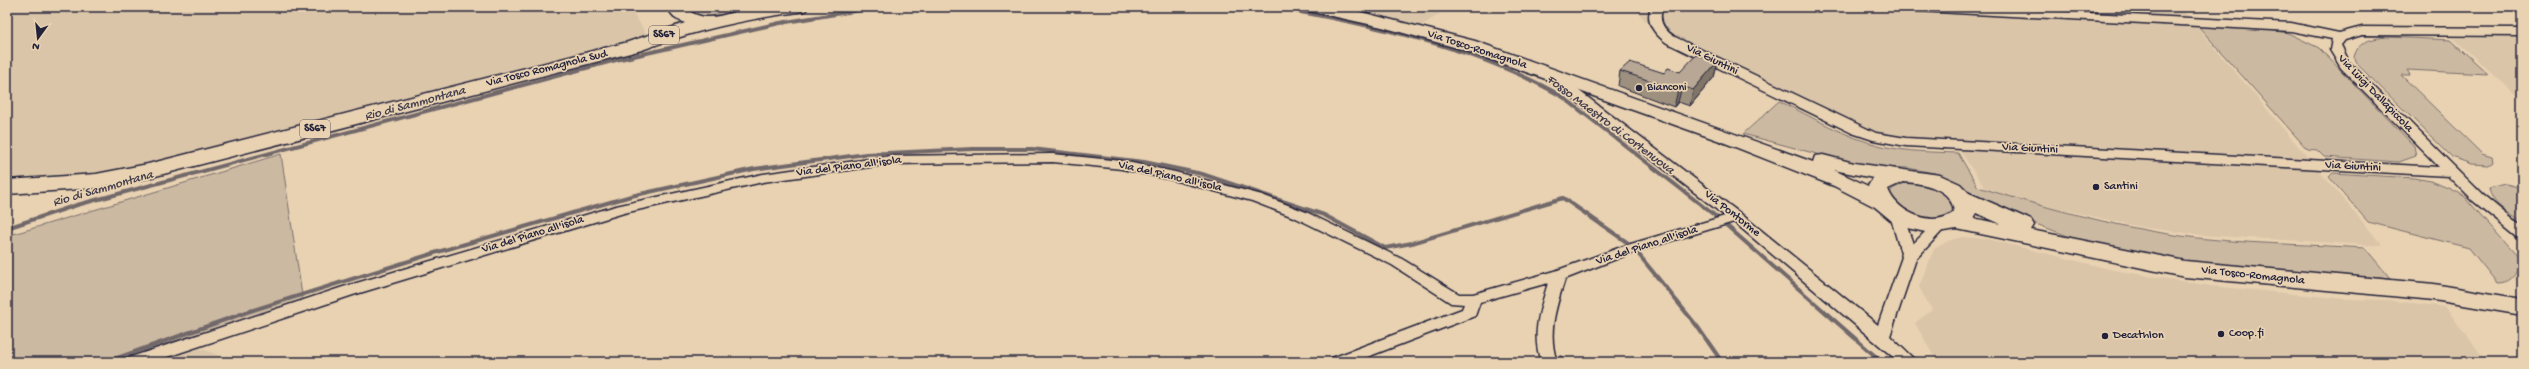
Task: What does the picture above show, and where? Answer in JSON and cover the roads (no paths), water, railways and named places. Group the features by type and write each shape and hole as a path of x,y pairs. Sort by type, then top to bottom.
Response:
{"main road":[{"name":"SS67","path":"674,7 678,12 687,18 710,22 740,18 764,9 799,7"},
{"name":"Via Tosco Romagnola Sud","path":"619,50 654,30 674,7"},
{"name":"Via Tosco-Romagnola","path":"1315,7 1384,22 1468,45 1727,137"},
{"name":"Via Tosco Romagnola Sud","path":"7,187 96,181 169,166 619,50 710,22"},
{"path":"1727,137 1854,169 1914,176 1942,184 1962,198 2074,245"},
{"path":"1727,137 1842,181 1889,209 1922,224 1948,224 2074,245"},
{"path":"1889,209 1877,188 1881,182 1901,175"},
{"path":"1948,224 1965,214 1966,207 1962,198"},
{"name":"Via Tosco-Romagnola","path":"2074,245 2186,269 2434,292 2490,294 2522,291"},
{"name":"Via Tosco-Romagnola","path":"2434,292 2522,307"}],"street":[{"name":"Via Giuntini","path":"1657,7 1654,16 1659,31 1671,40 1857,130 1882,139 1906,142 2451,172"},
{"path":"1900,7 2291,27 2339,37"},
{"name":"Via Luigi Dallapiccola","path":"2522,32 2362,31 2339,37 2334,42 2337,55 2451,172 2522,241"},
{"name":"Via Pontorme","path":"1548,74 1727,220 1882,336 1909,362"},
{"name":"Via del Piano all'isola","path":"134,362 348,291 621,208 764,178 845,165 899,160 1052,158 1122,165 1175,176 1257,198 1302,215 1397,262 1445,294 1456,299 1473,299 1540,279 1558,276 1629,249 1727,220"},
{"path":"1889,209 1909,257"},
{"path":"1882,336 1909,257 1948,224"},
{"name":"Via Luigi Dallapiccola","path":"2507,225 2522,234"},
{"path":"1549,362 1546,355 1544,322 1558,276"},
{"path":"1338,362 1469,312 1473,299"}],"waterway":[{"name":"Rio di Sammontana","path":"7,228 77,205 616,60 780,23 879,7"},
{"name":"Fosso Maestro di Cortenuova","path":"1272,7 1346,21 1459,51 1530,80 1563,97 1718,218 1882,362"},
{"path":"106,362 247,312 441,251 631,196 754,169 866,154 973,149 1032,149 1144,162 1202,174 1324,215 1385,248 1412,243 1563,198 1631,245 1697,326 1722,362"},
{"path":"1561,357 1563,362"}],"place":[{"name":"Bianconi","path":"1639,88"},
{"name":"Santini","path":"2096,187"},
{"name":"Coop.fi","path":"2221,334"},
{"name":"Decathlon","path":"2105,336"}]}
